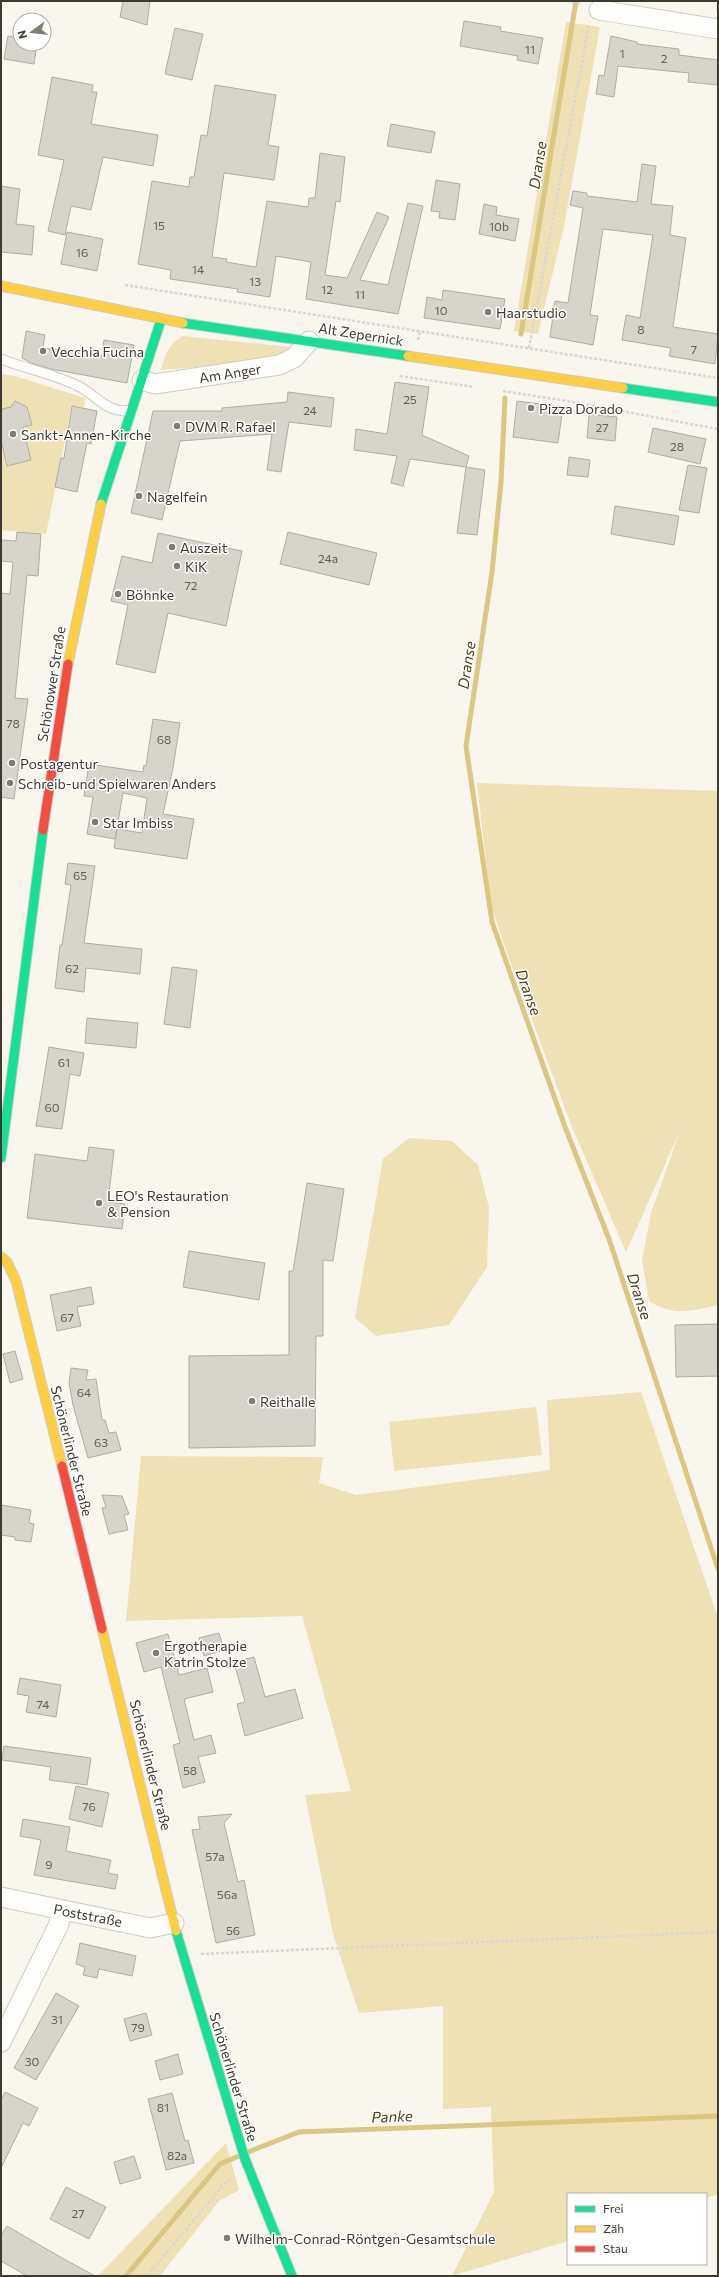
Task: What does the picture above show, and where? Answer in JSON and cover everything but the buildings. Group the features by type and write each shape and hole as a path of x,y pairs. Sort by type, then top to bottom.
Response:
{"street":[{"path":"594,16 718,29"},
{"name":"Alt Zepernick","path":"1,286 161,320 718,402"},
{"name":"Schönower Straße","path":"1,1158 66,668 98,518 131,410 161,320"},
{"name":"Am Anger","path":"142,380 155,384 279,366 294,358 309,341"},
{"name":"Schönerlinder Straße","path":"1,1257 7,1262 16,1281 174,1923 245,2159 292,2276"},
{"name":"Poststraße","path":"1,1897 150,1928 174,1923"},
{"path":"1,2042 59,1924 62,1910"}],"lane":[{"path":"1,359 78,386 112,409 121,412 131,410"}],"path":[{"path":"567,1 580,4"},
{"path":"529,348 594,16"},
{"path":"125,285 718,378"},
{"path":"392,375 436,383 481,388"},
{"path":"502,391 573,402 718,429"},
{"path":"195,1954 718,1932"},
{"path":"147,2276 225,2183 230,2180"}],"shaded area":[{"path":"566,22 600,27 564,226 538,334 514,331"},
{"path":"183,336 289,347 291,353 214,366 161,370 168,350 178,339"},
{"path":"1,374 15,376 85,398 84,408 72,406 46,534 1,530"},
{"path":"477,783 718,791 718,1305 691,1311 675,1311 658,1306 649,1301 642,1260 651,1213 680,1131 626,1252 572,1127 507,953 491,905"},
{"path":"409,1138 452,1141 478,1165 489,1207 487,1267 449,1325 376,1336 355,1318 383,1159"},
{"path":"641,1392 718,1618 718,2194 707,2198 707,2193 567,2193 567,2241 452,2276 494,2192 491,2107 443,2109 443,2006 359,2013 333,1934 305,1795 351,1791 302,1616 126,1621 141,1456 323,1457 319,1483 356,1495 550,1470 547,1400"},
{"path":"536,1407 542,1455 394,1471 389,1422"},
{"path":"226,2143 239,2190 219,2201 160,2276 98,2276"}],"waterway":[{"name":"Dranse","path":"521,334 576,1"},
{"name":"Dranse","path":"505,398 501,482 492,572 466,746 492,922 565,1127 609,1239 718,1569"},
{"name":"Panke","path":"248,2152 299,2132 718,2116"},
{"name":"Panke","path":"126,2276 220,2164 239,2156"}],"traffic: fast":[{"path":"101,504 161,320"},
{"path":"183,323 408,356"},
{"path":"623,388 718,402"},
{"path":"1,1158 43,830"},
{"path":"176,1931 245,2159 292,2276"}],"traffic: slow":[{"path":"1,286 183,323"},
{"path":"408,356 623,388"},
{"path":"68,664 101,504"},
{"path":"1,1257 7,1262 16,1281 62,1466"},
{"path":"102,1629 176,1931"}],"traffic: jam":[{"path":"43,830 68,664"},
{"path":"62,1466 102,1629"}],"place":[{"name":"Haarstudio","path":"488,312"},
{"name":"Vecchia Fucina","path":"43,351"},
{"name":"Pizza Dorado","path":"531,408"},
{"name":"DVM R. Rafael","path":"177,426"},
{"name":"Sankt-Annen-Kirche","path":"13,434"},
{"name":"Nagelfein","path":"139,496"},
{"name":"Auszeit","path":"172,547"},
{"name":"KiK","path":"177,566"},
{"name":"Böhnke","path":"118,594"},
{"name":"Postagentur","path":"12,763"},
{"name":"Schreib-und Spielwaren Anders","path":"10,783"},
{"name":"Star Imbiss","path":"95,822"},
{"name":"LEO's Restauration & Pension","path":"99,1203"},
{"name":"Reithalle","path":"252,1401"},
{"name":"Ergotherapie Katrin Stolze","path":"156,1653"},
{"name":"Wilhelm-Conrad-Röntgen-Gesamtschule","path":"227,2238"}]}
